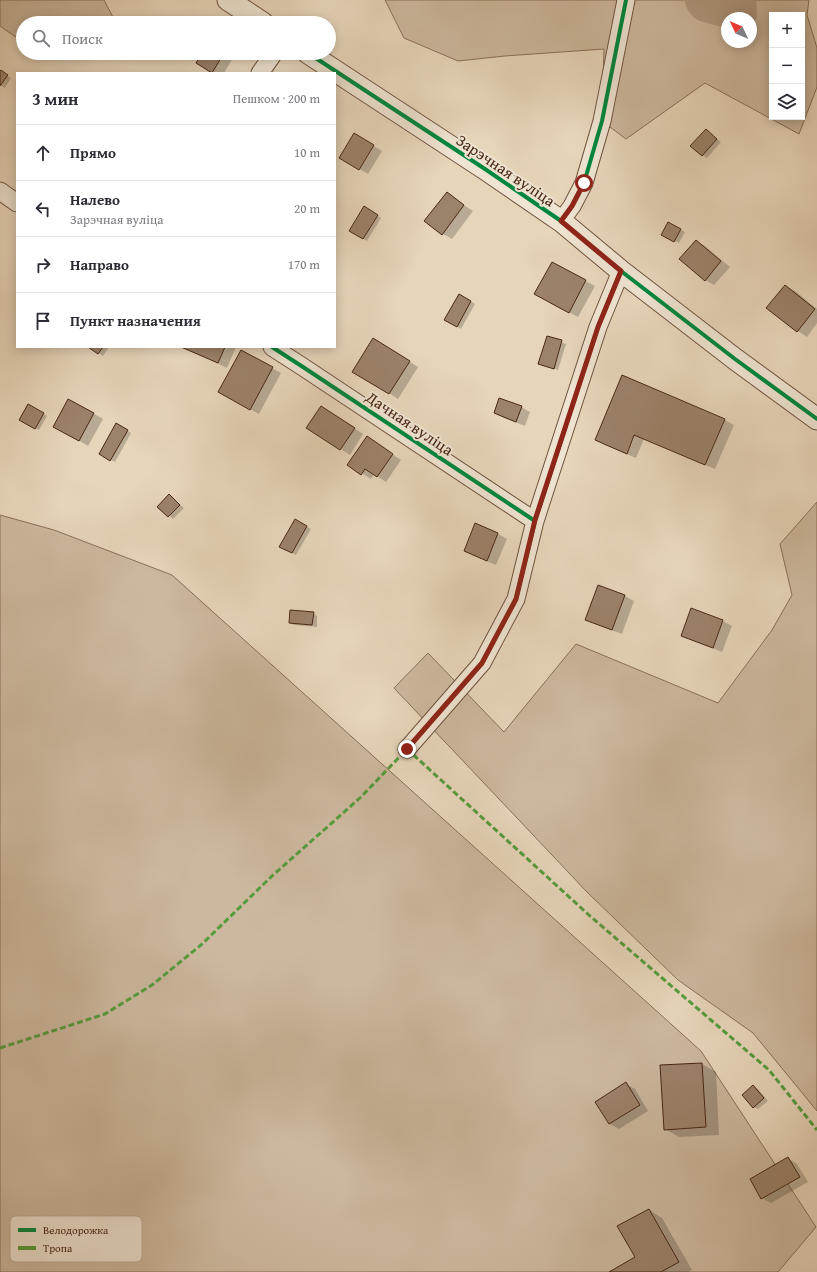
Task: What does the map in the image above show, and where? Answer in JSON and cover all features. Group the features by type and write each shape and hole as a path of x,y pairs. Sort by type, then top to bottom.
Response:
{"street":[{"path":"228,0 252,16"},
{"path":"561,221 572,206 584,183 602,121 626,0"},
{"path":"261,72 269,60"},
{"name":"Зарэчная вуліца","path":"319,60 485,169 561,221 621,271 735,359 817,419"},
{"path":"0,191 16,202"},
{"path":"407,749 482,663 516,599 535,520 598,327 621,271"},
{"name":"Дачная вуліца","path":"274,348 535,520"}],"shaded area":[{"path":"0,0 104,0 112,16 16,16 16,37 0,26"},
{"path":"385,0 809,0 807,15 817,48 817,87 805,118 805,12 769,12 769,118 705,83 626,139 602,121 604,49 458,61 404,38"},
{"path":"773,120 804,120 799,134"},
{"path":"817,502 817,1111 753,1033 678,980 587,892 394,688 428,653 504,732 576,644 718,703 772,630 792,595 780,544"},
{"path":"0,515 54,530 172,575 701,1051 816,1227 778,1272 0,1272"}],"building":[{"path":"198,60 220,60 213,72 196,63"},
{"path":"1,70 8,75 0,86 0,71"},
{"path":"706,129 717,139 702,156 690,146"},
{"path":"354,133 374,145 359,170 339,158"},
{"path":"447,192 464,205 442,235 424,221"},
{"path":"364,206 378,215 363,239 349,231"},
{"path":"668,222 681,229 674,242 661,235"},
{"path":"696,240 721,261 705,281 679,259"},
{"path":"552,262 586,280 569,313 534,294"},
{"path":"785,285 815,309 797,332 766,308"},
{"path":"459,294 471,301 457,327 444,320"},
{"path":"547,336 562,340 554,369 538,364"},
{"path":"373,338 410,361 389,394 352,372"},
{"path":"89,348 102,348 98,354"},
{"path":"183,348 225,348 218,363"},
{"path":"241,350 273,367 250,410 218,392"},
{"path":"622,375 725,419 705,465 634,435 627,454 595,440"},
{"path":"499,398 522,406 516,422 494,413"},
{"path":"68,399 94,413 79,441 53,427"},
{"path":"28,404 44,413 35,429 19,420"},
{"path":"321,406 355,428 340,450 306,428"},
{"path":"116,423 128,430 110,461 99,454"},
{"path":"367,436 393,454 377,477 365,469 361,475 347,465"},
{"path":"169,494 180,505 168,517 157,507"},
{"path":"295,519 307,526 292,553 279,547"},
{"path":"475,523 498,533 487,561 464,551"},
{"path":"598,585 625,595 612,630 585,620"},
{"path":"691,608 723,620 713,648 681,636"},
{"path":"290,610 314,612 312,625 289,623"},
{"path":"702,1063 706,1127 664,1130 660,1065"},
{"path":"626,1082 640,1105 609,1124 595,1102"},
{"path":"753,1085 764,1098 753,1108 742,1095"},
{"path":"788,1157 800,1177 761,1199 750,1179"},
{"path":"649,1209 679,1262 661,1272 609,1272 635,1257 617,1226"}],"waterway":[{"path":"704,0 706,3 738,12 737,0"}],"marked path":[{"path":"0,1048 105,1014 152,985 201,945 272,876 361,797 407,749 590,916 769,1070 817,1130"}],"cycle path":[{"path":"561,221 572,206 584,183 602,121 626,0"},
{"path":"319,60 485,169 561,221 621,271 735,359 817,419"},
{"path":"407,749 482,663 516,599 535,521 598,327 621,271"},
{"path":"274,348 535,521"}],"route":[{"path":"407,749 482,663 516,599 535,520 598,327 621,271 561,221 572,206 584,183"}]}
